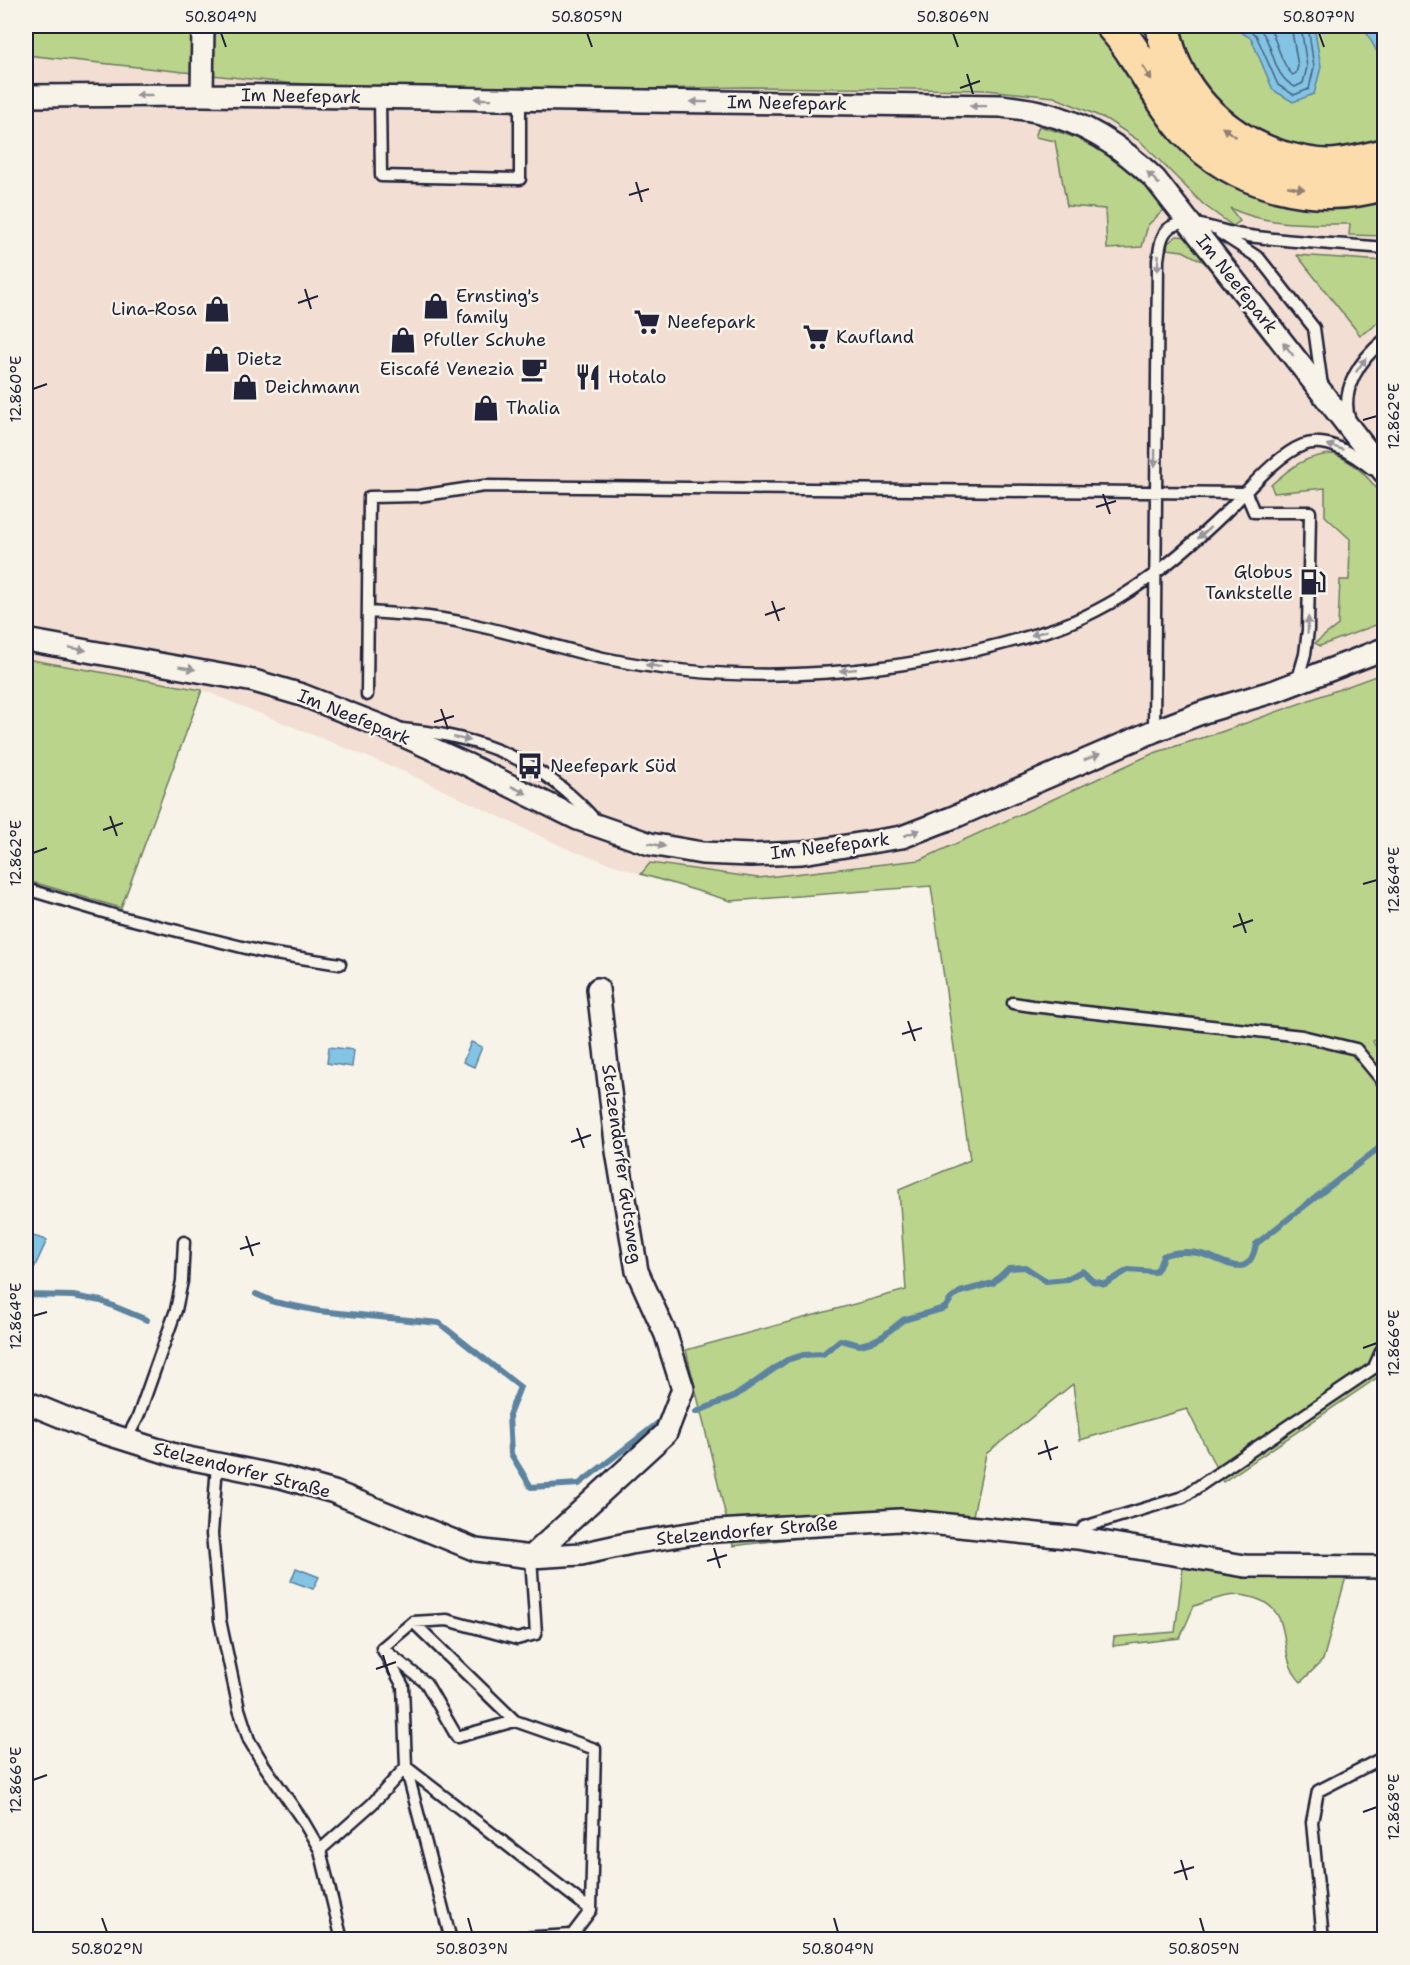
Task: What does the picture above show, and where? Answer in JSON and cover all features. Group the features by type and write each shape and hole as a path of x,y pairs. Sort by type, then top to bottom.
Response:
{"highway":[{"path":"1113,26 1187,131 1209,151 1234,167 1260,179 1321,192 1348,191 1384,183"},
{"path":"1163,26 1174,67 1191,95 1213,120 1236,137 1265,153 1298,163 1330,166 1384,156"}],"street":[{"path":"202,95 203,26"},
{"name":"Im Neefepark","path":"26,96 202,95 1001,106 1044,113 1107,140 1134,159 1155,179 1384,472"},
{"name":"Im Neefepark","path":"26,640 254,681 302,695 384,727 601,828 650,844 702,853 751,855 802,853 902,837 1154,731 1204,712 1275,691 1384,649"},
{"name":"Stelzendorfer Gutsweg","path":"531,1557 666,1432 683,1389 666,1335 637,1271 617,1151 598,990"},
{"name":"Stelzendorfer Straße","path":"26,1402 92,1429 178,1456 281,1477 334,1492 476,1550 531,1557 580,1554 701,1532 900,1520 1077,1538 1245,1566 1384,1567"}],"lane":[{"path":"380,98 381,176 520,179 520,99"},
{"path":"1154,731 1158,260 1161,241 1167,230 1175,225 1189,224 1259,237 1384,248"},
{"path":"1214,230 1259,258 1314,328 1324,395"},
{"path":"1356,436 1349,417 1347,402 1350,382 1362,361 1384,340"},
{"path":"368,612 418,615 467,623 603,658 652,666 744,674 803,674 913,663 1003,644 1053,629 1104,607 1154,575 1206,532 1280,460 1304,445 1320,443 1336,446 1354,455 1384,478"},
{"path":"367,695 369,497 419,496 484,486 1246,493"},
{"path":"1246,493 1254,512 1310,512 1308,630 1305,654 1297,682"},
{"path":"26,889 117,916 262,952 340,964"},
{"path":"1012,1003 1302,1036 1356,1049 1384,1083"},
{"path":"126,1440 138,1417 176,1310 182,1281 184,1242"},
{"path":"1077,1538 1084,1527 1183,1497 1380,1363 1384,1345"},
{"path":"217,1464 213,1545 220,1620 239,1709 249,1740 320,1850 342,1940"},
{"path":"382,1648 413,1622 447,1620 517,1639 536,1634 531,1557"},
{"path":"413,1622 515,1721 595,1749 591,1910 572,1935 484,1940"},
{"path":"382,1648 426,1683 457,1737 515,1721"},
{"path":"382,1648 404,1686 406,1767 450,1940"},
{"path":"1323,1940 1312,1822 1318,1791 1384,1757"},
{"path":"320,1850 372,1804 406,1767"},
{"path":"406,1767 591,1910"}],"shaded area":[{"name":"Neefepark","path":"26,55 287,83 371,86 986,90 1082,100 1283,222 1384,223 1384,673 1221,732 1154,753 920,860 758,878 651,863 641,874 570,850 405,772 202,690 26,659"}],"green space":[{"path":"26,26 1384,26 1384,236 1349,235 1350,224 1304,224 1274,221 1230,208 1240,221 1233,226 1204,205 1141,142 1106,119 1054,97 986,90 748,87 484,92 287,83 26,55"},
{"path":"1039,126 1074,137 1108,153 1133,171 1166,208 1148,225 1142,247 1107,249 1105,209 1067,206 1055,141 1035,137"},
{"path":"1177,236 1188,237 1270,341 1267,343 1204,262 1183,251 1167,249 1168,243"},
{"path":"1297,255 1384,261 1384,316 1372,328 1360,335"},
{"path":"1334,454 1356,467 1384,497 1384,622 1320,646 1315,643 1338,625 1340,580 1349,580 1350,539 1325,516 1325,488 1274,493 1271,485 1300,463 1315,457"},
{"path":"26,659 202,690 121,908 26,882"},
{"path":"1384,673 1384,1036 1373,1041 1384,1064 1384,1373 1223,1482 1187,1409 1080,1440 1073,1384 986,1454 968,1539 879,1528 733,1546 686,1350 906,1290 899,1190 970,1160 931,886 731,901 641,874 650,863 758,878 920,860 1154,753 1221,732"},
{"path":"1184,1560 1346,1577 1323,1660 1301,1682 1289,1661 1282,1627 1272,1608 1253,1597 1236,1595 1194,1606 1180,1638 1113,1646 1114,1637 1175,1632"}],"water":[{"path":"1234,26 1314,26 1321,67 1314,94 1293,102 1273,90 1251,38 1235,29"},
{"path":"1363,26 1384,26 1384,62 1381,59"},
{"path":"471,1042 482,1047 474,1067 463,1062"},
{"path":"329,1047 354,1050 352,1067 327,1063"},
{"path":"26,1234 47,1240 30,1277 26,1274"},
{"path":"296,1568 319,1577 313,1589 291,1581"}],"waterway":[{"path":"696,1412 735,1396 787,1360 803,1355 823,1354 840,1340 860,1345 871,1342 883,1336 903,1320 945,1308 960,1292 993,1283 1009,1268 1025,1267 1046,1281 1067,1279 1082,1271 1093,1281 1105,1284 1128,1270 1155,1272 1163,1256 1178,1252 1200,1254 1236,1266 1243,1266 1253,1256 1256,1244 1384,1144"},
{"path":"256,1294 274,1302 319,1311 439,1323 520,1387 509,1415 511,1454 531,1487 579,1484 658,1423"},
{"path":"26,1295 73,1296 101,1301 147,1320"}],"place":[{"name":"Ernsting's family","path":"436,306"},
{"name":"Lina-Rosa","path":"217,309"},
{"name":"Neefepark","path":"647,322"},
{"name":"Kaufland","path":"816,337"},
{"name":"Pfuller Schuhe","path":"403,340"},
{"name":"Dietz","path":"217,359"},
{"name":"Eiscafé Venezia","path":"534,369"},
{"name":"Hotalo","path":"588,377"},
{"name":"Deichmann","path":"245,387"},
{"name":"Thalia","path":"486,408"},
{"name":"Globus Tankstelle","path":"1313,582"},
{"name":"Neefepark Süd","path":"530,766"}]}
